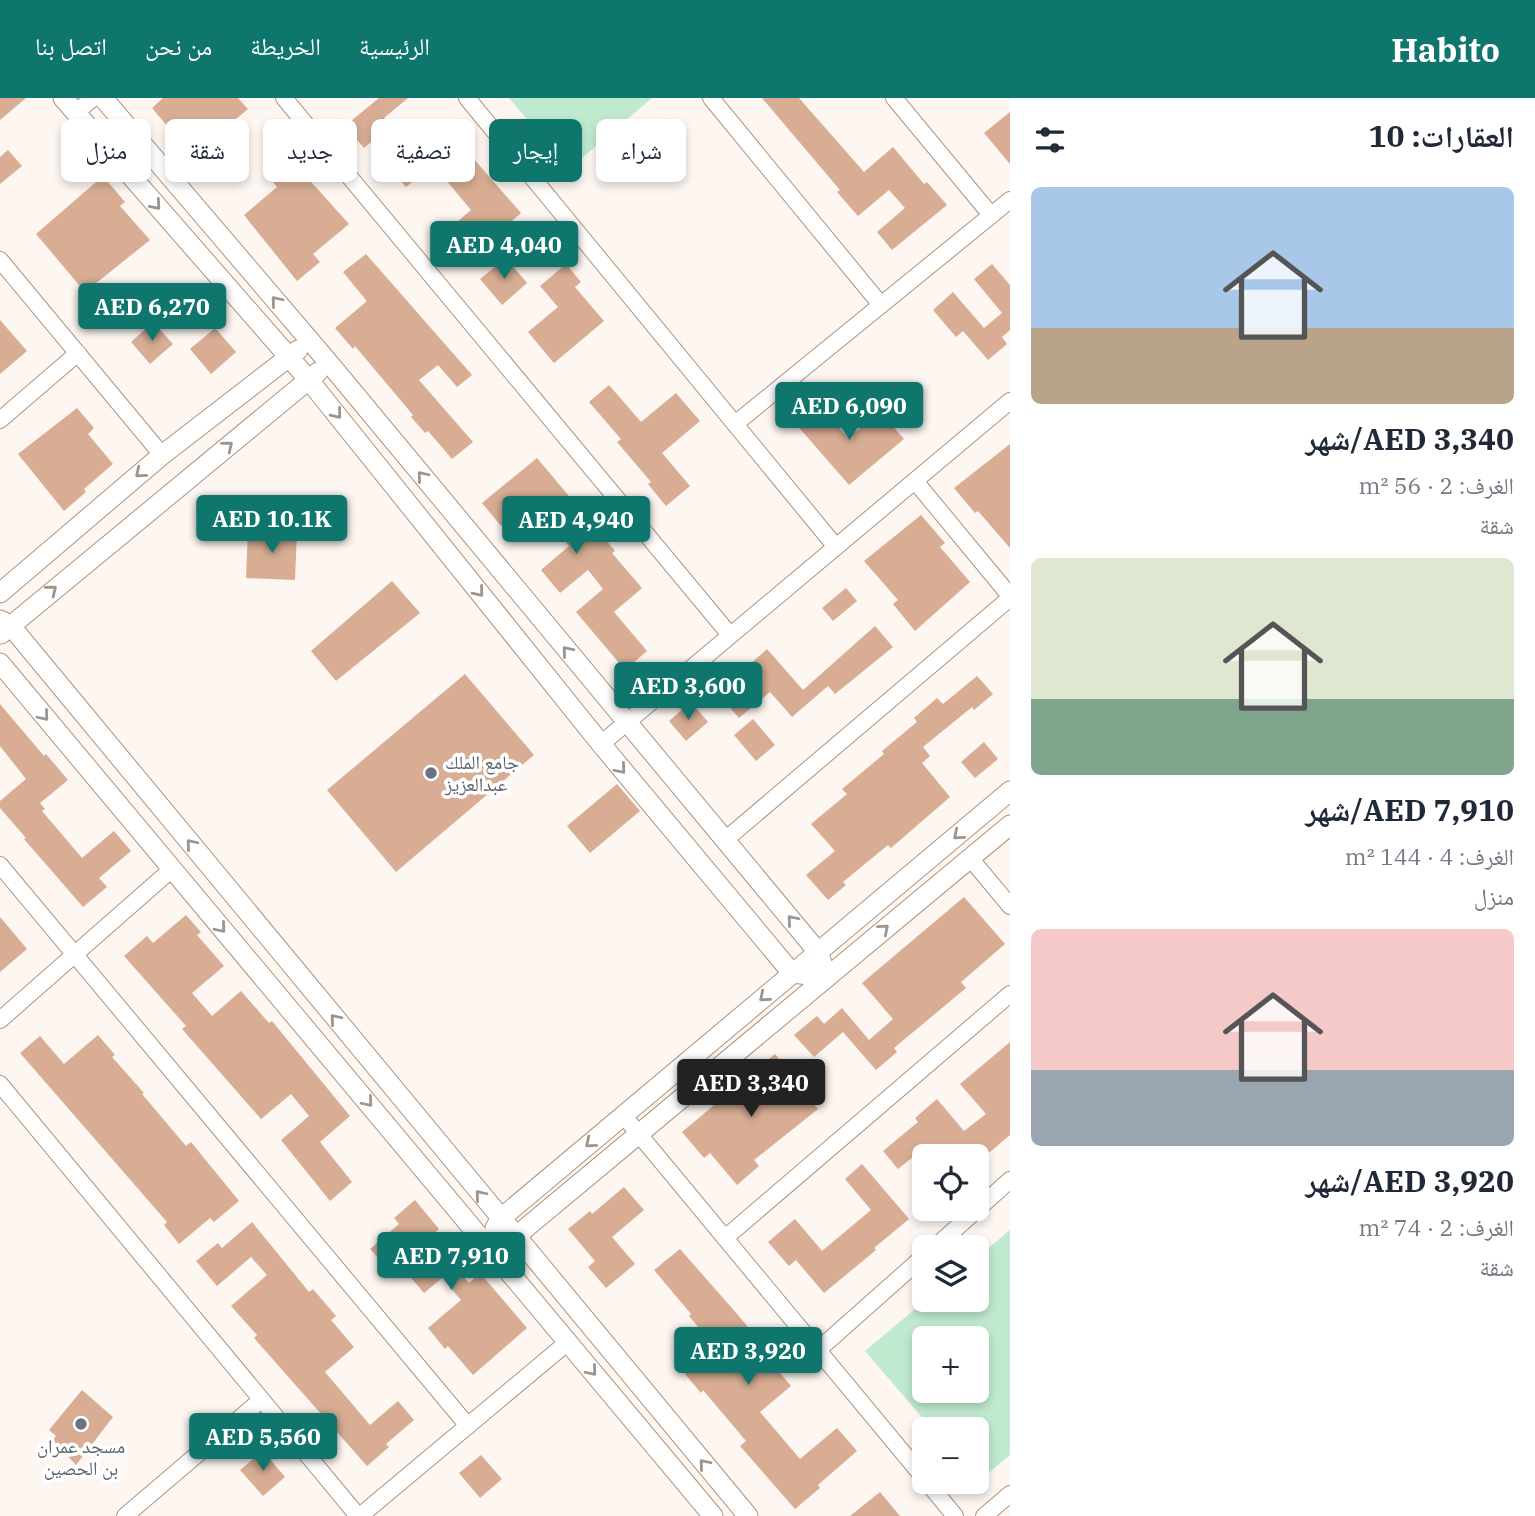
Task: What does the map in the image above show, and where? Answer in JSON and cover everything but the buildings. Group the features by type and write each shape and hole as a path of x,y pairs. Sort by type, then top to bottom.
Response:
{"street":[{"path":"93,98 69,105 309,379 601,744 792,973 827,977"},
{"path":"103,98 310,340 818,952 827,977"},
{"path":"284,98 730,635"},
{"path":"467,98 836,547"},
{"path":"711,98 881,305"},
{"path":"894,98 991,215"},
{"path":"735,424 1010,200"},
{"path":"0,260 162,454"},
{"path":"0,593 162,454 310,340"},
{"path":"0,420 78,353"},
{"path":"329,363 3,626 748,1516"},
{"path":"601,744 1010,401"},
{"path":"725,840 1010,597 915,481"},
{"path":"0,663 713,1516"},
{"path":"487,1244 500,1219 1010,791"},
{"path":"487,1244 515,1237 1010,825"},
{"path":"970,858 1010,906"},
{"path":"0,865 468,1426"},
{"path":"0,1020 172,869"},
{"path":"725,1238 1010,994"},
{"path":"0,1084 359,1516 568,1342"},
{"path":"623,1115 912,1464"},
{"path":"950,1235 1007,1189"},
{"path":"818,1350 912,1267"},
{"path":"125,1516 261,1400"},
{"path":"938,1494 956,1516"},
{"path":"984,1516 1010,1494"}],"green space":[{"path":"509,98 652,98 627,119 596,119 596,146 582,158 582,119 527,119"},
{"path":"1010,1230 1010,1455 989,1473 989,1417 922,1417 865,1351 912,1312 989,1312 989,1248"}],"place":[{"name":"جامع الملك عبدالعزيز","path":"431,773"},
{"name":"مسجد عمران بن الحصين","path":"81,1424"}]}
